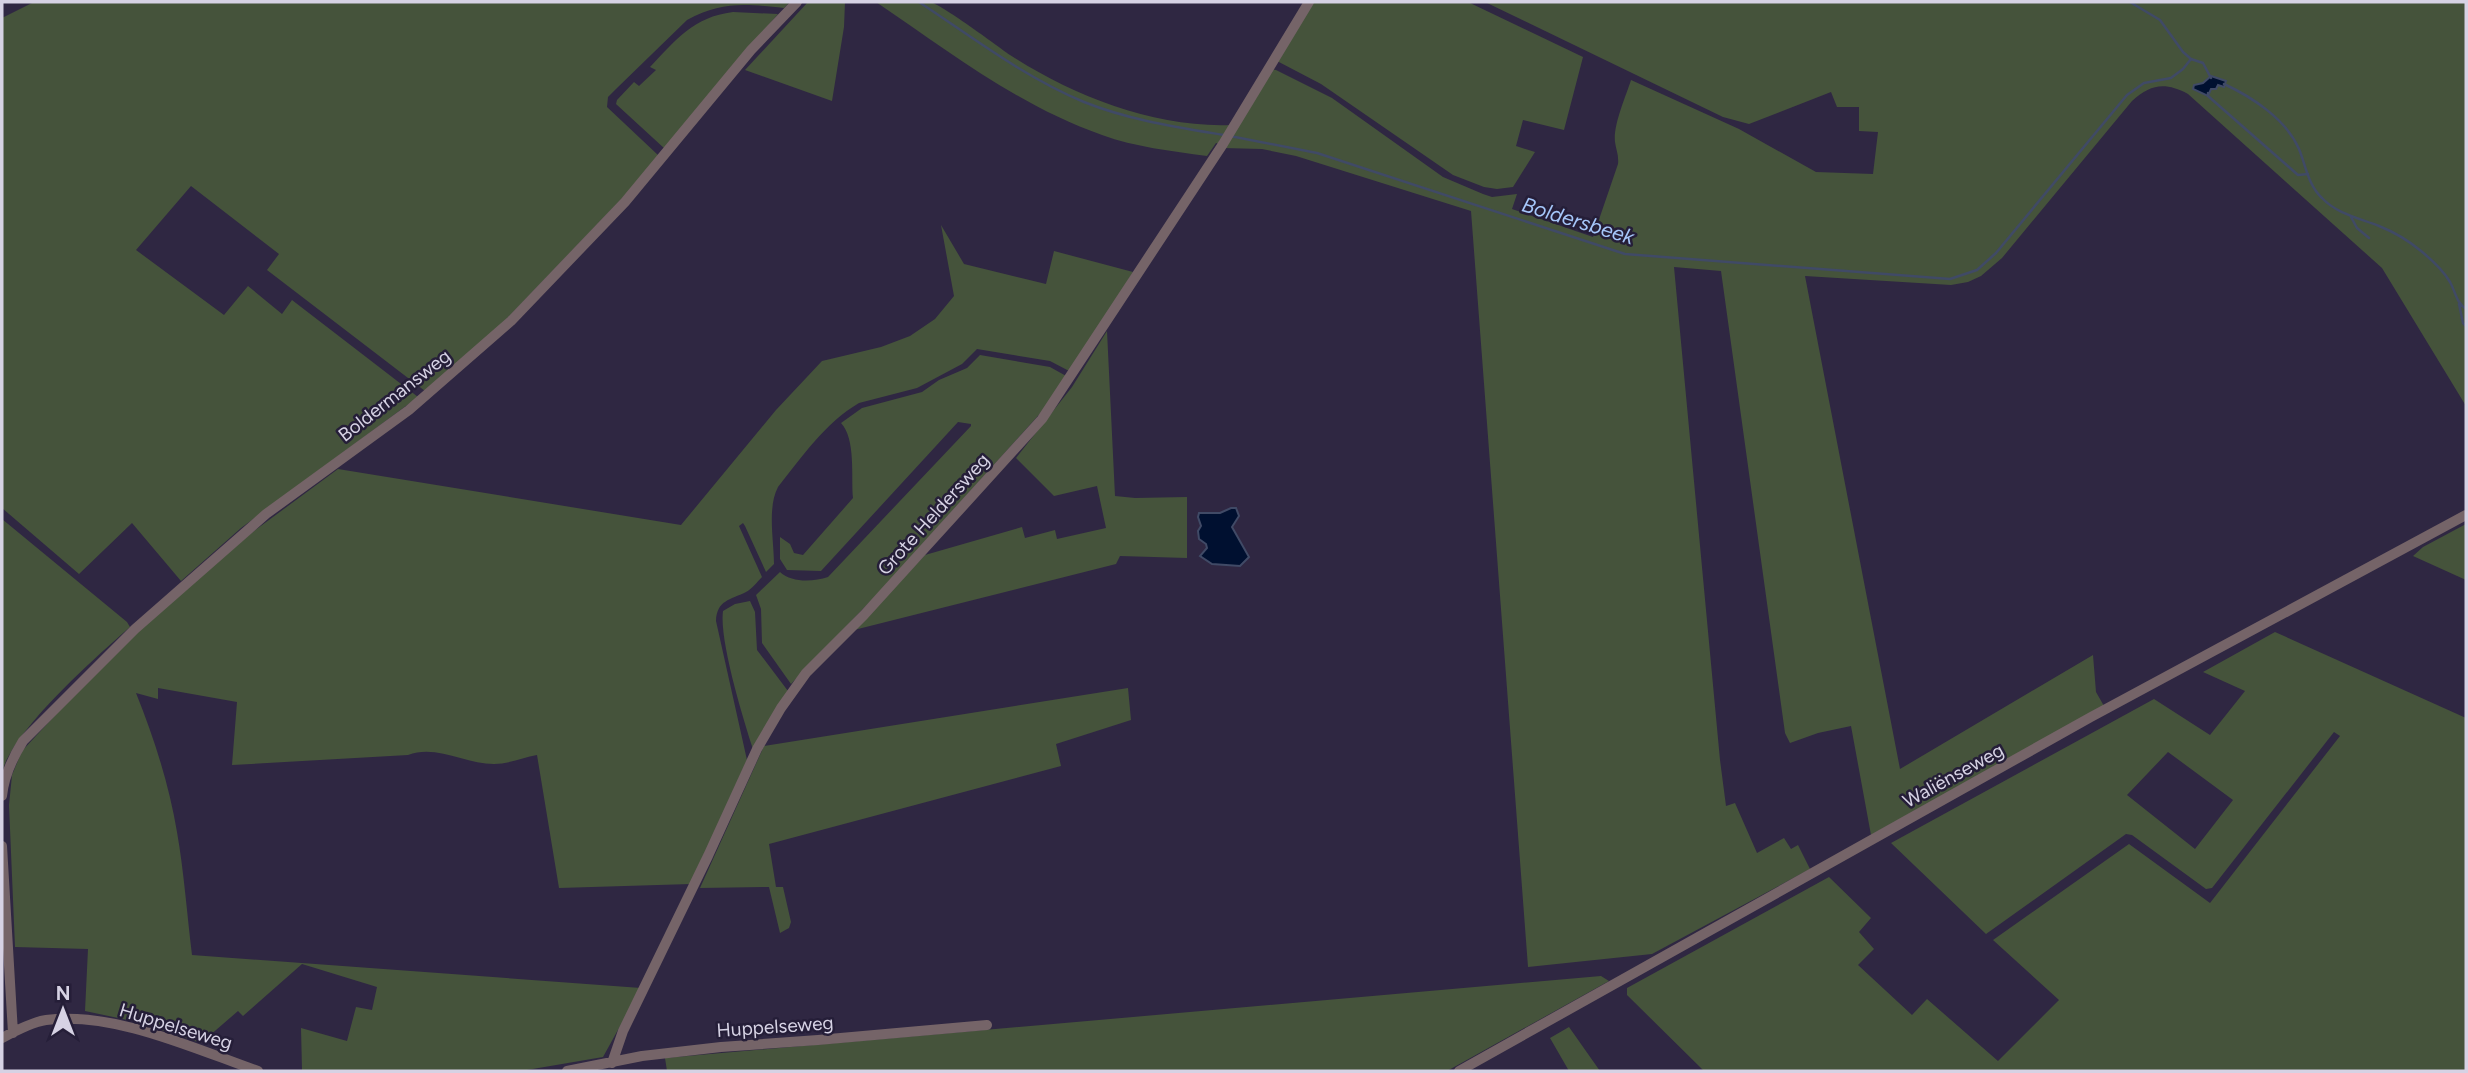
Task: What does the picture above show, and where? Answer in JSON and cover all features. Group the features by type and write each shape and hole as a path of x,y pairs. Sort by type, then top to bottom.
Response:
{"street":[{"name":"Boldermansweg","path":"2,796 15,755 23,741 135,629 265,514 409,410 511,321 625,202 751,50 797,2"},
{"name":"Grote Heldersweg","path":"612,1063 623,1031 757,749 781,708 806,673 864,615 1042,419 1223,143 1309,2"},
{"name":"Waliënseweg","path":"1460,1071 2091,717 2466,515"},
{"path":"2,846 7,1035"},
{"name":"Huppelseweg","path":"7,1035 44,1020 73,1018 123,1025 258,1071"},
{"name":"Huppelseweg","path":"567,1071 642,1056 721,1047 986,1025"}],"green space":[{"path":"923,1 936,4 1034,70 1060,84 1116,106 1173,121 1231,125 1220,144 1216,143 1207,156 1140,146 1102,135 1071,123 1013,93 876,2"},
{"path":"34,2 790,2 784,8 734,5 711,10 687,20 608,97 607,107 659,156 631,189 495,331 425,391 267,270 279,254 191,186 136,250 224,315 248,286 282,314 292,300 418,397 241,528 181,581 132,523 79,574 2,508 2,18"},
{"path":"808,2 845,2 844,27 832,101 745,70"},
{"path":"1314,2 1468,2 1583,57 1564,130 1523,120 1516,146 1535,152 1513,187 1484,187 1453,175 1321,84 1277,61"},
{"path":"1485,2 2466,2 2466,406 2382,268 2188,94 2165,86 2152,88 2132,101 2002,258 1981,276 1951,285 1805,276 1900,769 2093,655 2096,692 2104,706 1871,835 1851,726 1818,733 1790,743 1785,733 1721,271 1674,267 1726,806 1735,803 1757,853 1784,838 1791,849 1798,845 1810,869 1652,954 1528,967 1471,211 1296,156 1262,149 1223,148 1271,69 1276,70 1332,98 1443,177 1492,197 1517,194 1512,209 1593,237 1618,164 1616,127 1631,80 1739,129 1816,172 1873,174 1878,132 1859,131 1859,107 1837,107 1831,92 1749,124 1723,117"},
{"path":"733,12 778,14 665,149 616,104 617,100 634,82 639,86 656,70 650,67 686,31 707,19"},
{"path":"941,225 964,264 1046,284 1054,251 1133,272 1071,372 1050,361 977,349 962,364 917,388 859,403 835,420 778,487 772,515 774,564 766,572 745,526 743,523 739,526 762,577 748,591 722,605 716,621 747,760 691,884 559,888 537,755 494,764 440,753 419,752 408,755 232,765 237,702 158,688 158,699 136,693 160,761 174,814 192,955 641,988 603,1057 521,1071 302,1070 301,1028 347,1041 356,1007 372,1010 377,987 302,964 243,1016 238,1011 201,1043 137,1022 85,1011 88,949 15,947 9,805 12,775 22,751 136,633 250,534 338,469 681,525 776,410 822,361 881,347 910,336 935,319 954,296"},
{"path":"1107,331 1115,496 1187,497 1187,558 1120,556 1116,564 854,630 925,555 1022,527 1025,538 1055,530 1057,539 1106,528 1097,486 1054,496 1016,458 1072,387"},
{"path":"980,355 1050,367 1068,377 1045,408 883,588 791,684 762,643 761,609 756,595 780,572 790,578 803,580 828,577 971,426 958,422 821,571 787,570 780,559 780,537 790,544 794,553 803,555 853,498 851,448 841,423 862,408 922,392 939,380 967,368"},
{"path":"2,519 130,627 77,675 39,715 22,736 2,772"},
{"path":"2466,524 2466,580 2413,556 2423,547"},
{"path":"750,601 755,612 757,650 788,691 753,749 733,679 723,624 723,611 735,604"},
{"path":"2275,632 2466,718 2466,1071 1704,1071 1627,995 1627,988 1829,877 1871,918 1859,932 1874,949 1858,965 1912,1015 1927,999 1998,1061 2059,1000 1993,940 2129,844 2210,903 2340,736 2334,732 2212,888 2206,889 2132,835 2126,834 1986,934 1891,843 2154,699 2210,735 2245,691 2203,672","holes":["2168,752 2233,800 2195,849 2127,795"]},
{"path":"1128,688 1131,720 1056,744 1061,766 769,844 776,887 783,887 791,922 789,928 780,933 769,887 700,888 764,746"},
{"path":"1601,976 1609,981 1447,1071 667,1071 665,1058"},
{"path":"1569,1027 1600,1071 1569,1071 1550,1038"}],"water":[{"path":"2211,76 2226,81 2224,87 2218,85 2216,89 2211,89 2208,96 2193,89 2194,85 2203,83"},
{"path":"1236,508 1239,516 1232,527 1249,557 1240,566 1212,564 1200,556 1207,548 1199,539 1199,513 1220,513"}],"waterway":[{"name":"Boldersbeek","path":"919,2 1019,69 1084,102 1135,118 1224,135"},
{"path":"2130,2 2160,20 2183,52 2191,59 2203,63 2211,78"},
{"name":"Boldersbeek","path":"1230,136 1317,153 1625,254 1950,279 1977,270 1996,253 2127,95 2144,83 2171,78 2191,59"},
{"name":"Boldersbeek","path":"2224,84 2257,102 2286,128 2299,149 2313,187 2322,198 2341,212 2385,228 2416,247 2444,273 2458,300 2466,309"},
{"name":"Boldersbeek","path":"2208,93 2208,96 2298,175 2308,174"},
{"name":"Boldersbeek","path":"2351,217 2357,228 2369,238"},
{"name":"Boldersbeek","path":"2459,304 2466,326"}]}
